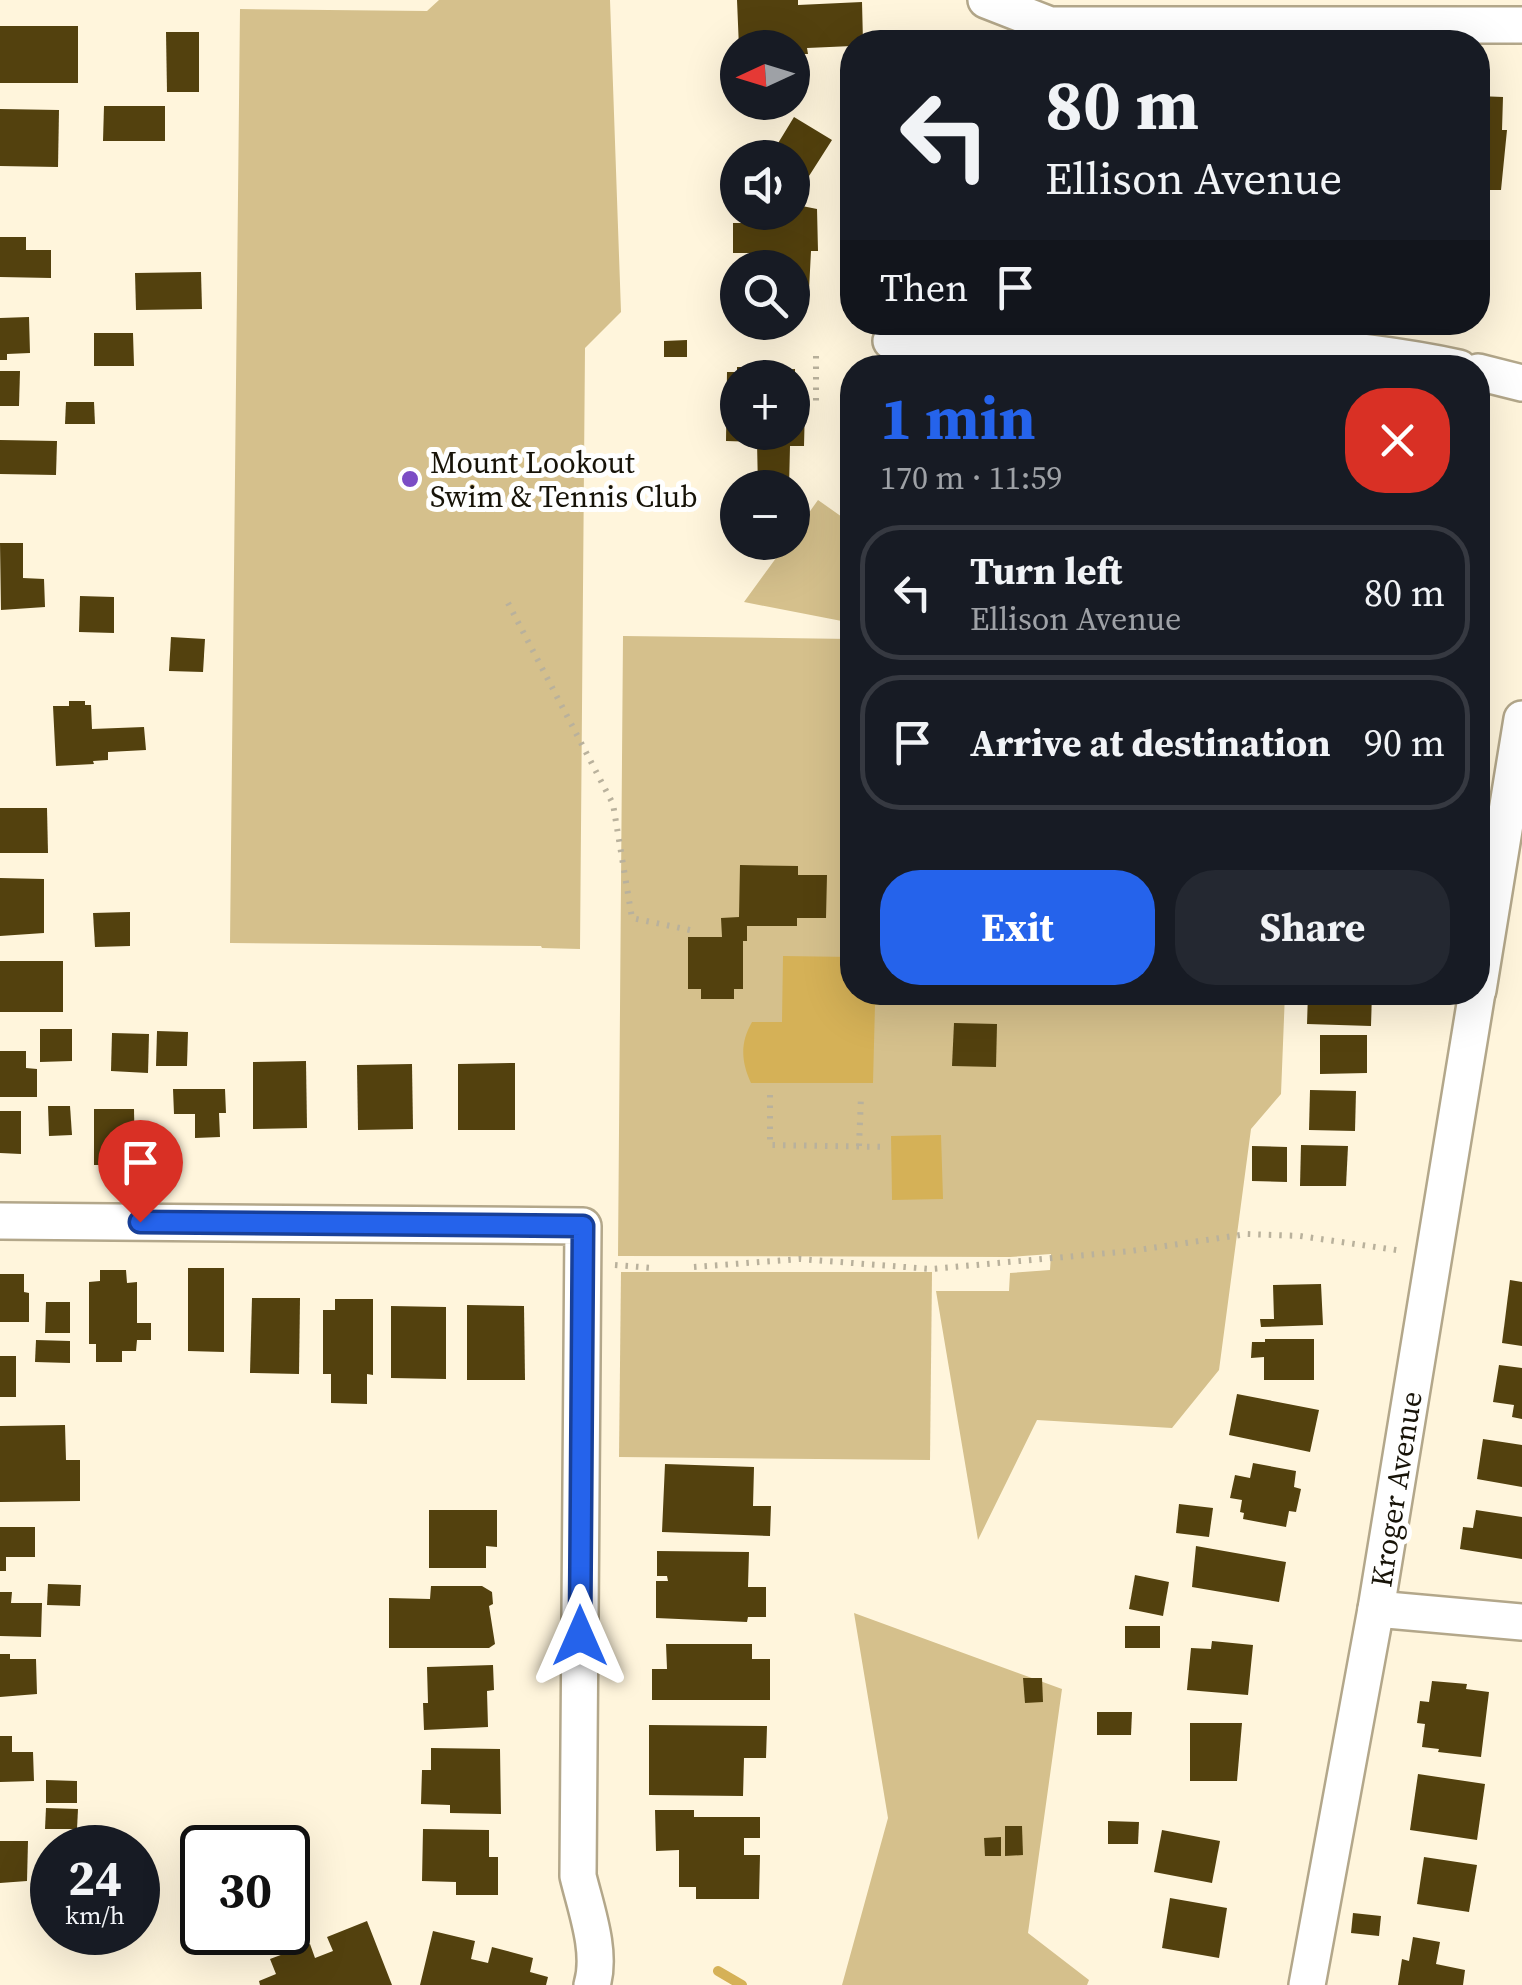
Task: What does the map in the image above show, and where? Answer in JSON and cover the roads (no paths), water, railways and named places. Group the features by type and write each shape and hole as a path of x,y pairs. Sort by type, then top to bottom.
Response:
{"street":[{"path":"986,0 1050,24 1522,25"},
{"path":"891,341 1274,342 1386,355"},
{"path":"1490,375 1522,383"},
{"name":"Kroger Avenue","path":"1490,945 1509,877 1522,720"},
{"name":"Kroger Avenue","path":"1307,1985 1376,1610 1475,1005"},
{"path":"0,1221 583,1226 578,1876 591,1932 595,1974 592,1985"},
{"path":"1376,1610 1522,1622"}],"waterway":[{"path":"718,1971 742,1985"}],"place":[{"name":"Mount Lookout Swim & Tennis Club","path":"410,479"}]}
